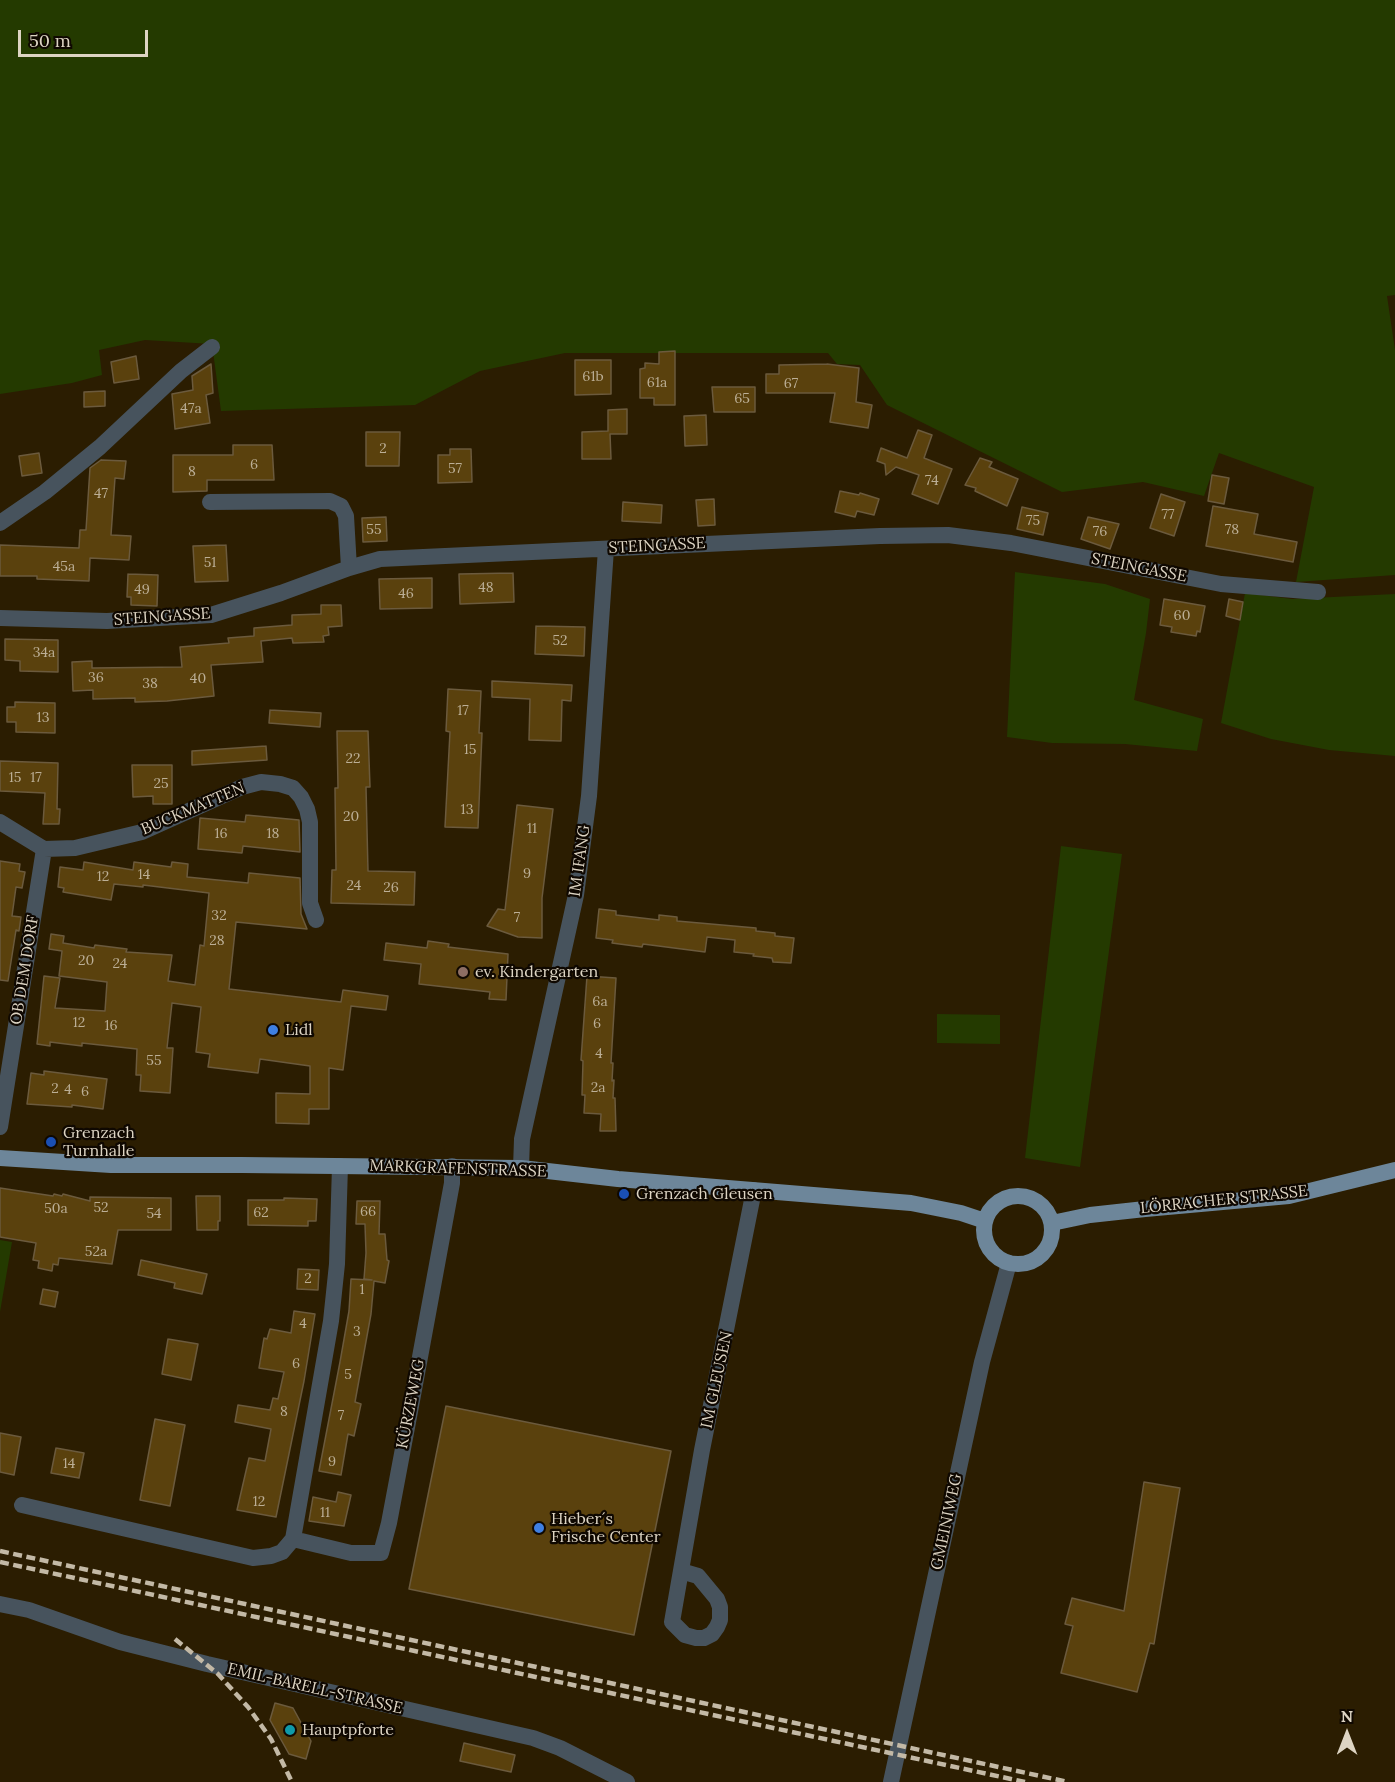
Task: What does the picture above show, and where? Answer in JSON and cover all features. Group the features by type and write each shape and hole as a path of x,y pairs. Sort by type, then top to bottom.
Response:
{"main road":[{"name":"MARKGRAFENSTRASSE","path":"0,1158 111,1165 521,1168 618,1179 911,1203 961,1213 985,1221"},
{"name":"LÖRRACHER STRASSE","path":"1052,1223 1090,1215 1289,1196 1395,1170"},
{"path":"1024,1196 1042,1205 1052,1223 1051,1240 1042,1255 1027,1263 1010,1263 999,1259 991,1252 986,1242 985,1221 996,1203 1004,1198 1024,1196"}],"street":[{"path":"0,523 45,492 82,462 181,371 212,347"},
{"path":"210,502 330,501 341,506 346,516 349,568"},
{"name":"STEINGASSE","path":"0,618 107,621 211,615 349,568 380,560 948,534 1011,543 1221,584 1318,592"},
{"name":"IM IFANG","path":"521,1168 522,1139 577,884 591,777 606,549"},
{"name":"BUCKMATTEN","path":"44,849 75,848 117,839 141,832 242,787 261,782 280,784 293,788 307,809 310,822 310,903 316,920"},
{"path":"0,822 44,849"},
{"name":"OB DEM DORF","path":"0,1127 44,849"},
{"path":"22,1505 253,1558 282,1552 293,1539 332,1321 337,1263 340,1166"},
{"name":"KÜRZEWEG","path":"293,1539 351,1553 381,1553 389,1523 452,1183 452,1166"},
{"name":"IM GLEUSEN","path":"681,1571 702,1450 754,1190"},
{"name":"GMEINIWEG","path":"891,1782 982,1362 1010,1263"},
{"name":"EMIL-BARELL-STRASSE","path":"0,1604 28,1610 120,1642 207,1664 533,1738 560,1748 627,1782"}],"green space":[{"path":"0,0 1395,0 1395,295 1387,296 1395,350 1395,575 1296,582 1314,487 1219,453 1204,496 1143,482 1062,492 887,405 860,365 837,364 828,353 565,353 480,371 415,405 221,411 212,344 145,340 99,350 102,375 72,383 0,394"},
{"path":"1015,572 1105,584 1150,599 1134,700 1203,719 1197,751 1125,744 1052,743 1007,737"},
{"path":"1245,593 1292,599 1395,594 1395,756 1329,750 1271,739 1221,723"},
{"path":"1061,846 1122,854 1080,1167 1025,1158"},
{"path":"937,1014 1000,1015 1000,1044 937,1043"},
{"path":"0,1240 12,1242 0,1312"}],"building":[{"path":"675,351 675,405 654,405 654,398 640,398 640,369 645,368 645,363 659,364 659,352"},
{"path":"136,356 139,379 114,383 111,362"},
{"path":"575,360 611,360 611,394 575,395"},
{"path":"211,364 213,393 206,395 210,423 175,429 172,394 193,390 192,376"},
{"path":"827,364 859,368 856,402 872,405 868,428 830,422 835,393 766,393 766,374 779,374 779,365"},
{"path":"712,387 755,387 755,412 714,412"},
{"path":"105,391 105,406 84,407 84,392"},
{"path":"627,409 627,434 610,434 611,459 582,459 582,432 608,431 608,410"},
{"path":"706,415 707,445 685,446 684,416"},
{"path":"918,430 932,435 924,458 952,469 938,504 912,494 919,475 896,467 886,475 885,464 877,461 881,448 907,458"},
{"path":"366,432 400,432 399,466 366,466"},
{"path":"233,445 272,445 274,480 207,480 207,491 173,492 173,455 233,455"},
{"path":"450,449 471,449 472,482 438,483 438,455 450,455"},
{"path":"39,453 42,473 22,476 19,456"},
{"path":"980,458 992,462 989,467 1018,479 1007,506 975,491 976,488 965,485"},
{"path":"101,460 126,461 124,479 115,478 111,535 131,536 129,560 90,558 89,581 37,579 37,576 0,576 0,545 79,548 80,530 86,530 90,468"},
{"path":"1212,475 1229,478 1224,504 1208,501"},
{"path":"840,491 859,495 860,493 879,499 874,515 857,511 855,517 835,512"},
{"path":"1161,494 1185,502 1174,536 1150,528"},
{"path":"714,499 715,525 698,526 696,500"},
{"path":"623,502 662,505 661,523 622,521"},
{"path":"1213,506 1258,514 1254,534 1297,542 1293,562 1206,546"},
{"path":"1022,507 1048,513 1043,535 1017,529"},
{"path":"386,517 387,541 363,542 362,518"},
{"path":"1088,517 1119,524 1110,549 1081,539"},
{"path":"226,545 228,581 195,582 193,546"},
{"path":"513,573 514,602 460,604 459,574"},
{"path":"128,574 158,575 157,606 131,605 131,597 127,597"},
{"path":"432,578 432,608 380,609 379,579"},
{"path":"1164,599 1205,606 1200,632 1197,631 1196,636 1171,632 1172,627 1160,625"},
{"path":"1229,599 1243,602 1240,620 1226,616"},
{"path":"321,605 341,605 342,626 328,627 329,635 323,636 324,642 293,643 292,638 261,641 263,662 211,665 214,696 135,702 135,698 93,699 93,690 73,691 72,662 92,661 92,668 182,667 180,647 229,643 228,638 254,636 254,628 292,625 292,615 321,614"},
{"path":"536,626 585,627 584,656 535,654"},
{"path":"5,639 58,640 58,672 20,671 20,661 5,660"},
{"path":"492,681 572,685 571,701 562,700 561,741 529,740 530,699 492,697"},
{"path":"448,689 481,691 479,733 482,733 478,828 445,827 450,732 446,731"},
{"path":"15,702 55,703 55,733 16,732 16,722 7,722 7,707 15,707"},
{"path":"270,710 321,713 320,727 269,723"},
{"path":"337,731 368,731 370,787 366,787 368,871 415,872 414,905 331,903 332,870 336,870"},
{"path":"266,746 267,760 192,765 192,751"},
{"path":"0,761 58,763 59,824 43,824 45,793 0,791"},
{"path":"132,765 172,765 172,804 153,804 153,796 133,797"},
{"path":"517,805 553,809 542,898 542,938 518,937 487,926 498,909 505,910"},
{"path":"246,815 299,820 300,852 243,846 242,853 198,849 200,818 245,822"},
{"path":"0,861 20,864 19,871 25,872 22,888 16,887 12,916 21,917 19,931 16,930 8,981 0,980"},
{"path":"84,862 133,870 134,862 171,867 172,862 188,864 187,877 248,883 249,873 300,878 301,914 307,929 236,922 229,989 341,1002 343,990 388,996 386,1010 351,1006 343,1070 329,1068 329,1109 309,1109 309,1124 276,1123 276,1093 310,1094 310,1066 260,1059 258,1073 208,1067 210,1054 196,1052 201,1007 172,1003 167,1048 173,1048 170,1093 140,1091 141,1075 136,1075 137,1049 82,1043 82,1046 50,1042 50,1046 37,1044 44,976 60,978 55,1008 105,1011 107,982 59,976 62,951 49,949 51,934 64,936 63,943 94,948 95,945 127,949 126,952 172,955 168,981 195,985 200,945 204,946 209,893 114,884 111,900 63,892 64,888 58,887 60,867 83,870"},
{"path":"599,909 616,911 616,915 659,920 659,915 677,917 677,921 756,928 756,931 775,933 775,936 794,938 791,963 773,962 772,958 734,952 735,940 707,937 705,952 643,944 642,947 612,943 613,940 596,938"},
{"path":"428,941 449,944 448,947 508,954 506,1000 489,999 490,992 419,984 421,964 384,960 386,943 427,948"},
{"path":"587,976 616,978 611,1063 613,1063 616,1131 600,1131 601,1114 584,1113 585,1095 582,1095 583,1061 581,1060"},
{"path":"44,1071 107,1079 103,1109 72,1105 72,1107 27,1104 31,1073 44,1075"},
{"path":"0,1188 53,1196 63,1194 90,1201 90,1197 171,1198 171,1230 118,1230 112,1264 59,1258 58,1265 53,1264 52,1271 38,1268 39,1261 33,1260 36,1243 0,1237"},
{"path":"196,1196 220,1196 218,1230 197,1230"},
{"path":"284,1198 317,1199 316,1221 308,1221 308,1226 248,1225 248,1200 284,1200"},
{"path":"357,1201 380,1201 379,1234 385,1234 387,1260 389,1261 385,1283 374,1281 371,1314 355,1402 361,1404 354,1436 348,1434 341,1475 319,1471 349,1311 351,1279 372,1280 364,1279 365,1224 356,1224"},
{"path":"141,1260 207,1274 202,1294 174,1288 175,1283 138,1275"},
{"path":"298,1269 319,1270 318,1290 297,1289"},
{"path":"43,1289 58,1292 55,1307 40,1304"},
{"path":"294,1311 315,1314 304,1381 276,1517 237,1510 249,1458 265,1461 271,1429 235,1422 238,1405 270,1410 273,1398 278,1399 284,1372 259,1368 264,1338 267,1339 270,1329 291,1333"},
{"path":"168,1339 198,1344 191,1380 162,1374"},
{"name":"Hieber´s Frische Center","path":"446,1406 671,1451 634,1635 409,1589"},
{"path":"155,1419 185,1425 170,1506 140,1500"},
{"path":"0,1433 21,1437 14,1475 0,1472"},
{"path":"56,1448 84,1453 79,1478 51,1473"},
{"path":"1144,1482 1180,1488 1154,1644 1150,1643 1137,1692 1061,1673 1073,1626 1065,1624 1072,1598 1124,1611"},
{"path":"338,1492 351,1495 344,1526 309,1521 313,1497 336,1502"},
{"name":"Hauptpforte","path":"275,1703 293,1708 311,1741 306,1759 289,1754 270,1720"},
{"path":"464,1743 515,1755 511,1772 460,1761"}],"railway":[{"path":"0,1551 1068,1782"},
{"path":"0,1562 1025,1782"},
{"path":"175,1639 218,1674 248,1707 271,1739 292,1782"}],"place":[{"name":"ev. Kindergarten","path":"463,972"},
{"name":"Lidl","path":"273,1030"},
{"name":"Grenzach Turnhalle","path":"51,1142"},
{"name":"Grenzach Gleusen","path":"624,1194"},
{"name":"Hieber´s Frische Center","path":"539,1528"},
{"name":"Hauptpforte","path":"290,1730"}]}
